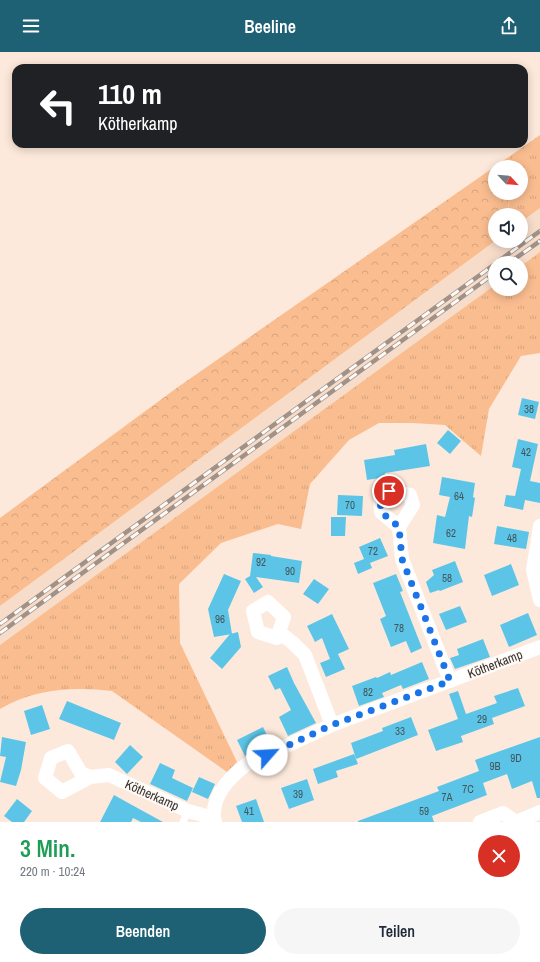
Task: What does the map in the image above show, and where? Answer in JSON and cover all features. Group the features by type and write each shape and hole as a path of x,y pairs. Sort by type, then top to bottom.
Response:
{"street":[{"path":"540,526 534,570 540,600"},
{"name":"Kötherkamp","path":"399,527 402,559 450,681"},
{"path":"279,632 305,655 332,725"},
{"name":"Kötherkamp","path":"90,777 108,775 186,817 214,820 214,807 218,796 237,772 247,764 332,725 540,647"},
{"path":"480,822 503,813 516,822 540,812"}],"shaded area":[{"path":"540,208 540,252 528,261 528,256 488,256 488,290 0,645 0,606 488,246 488,248 528,248 528,217"}],"green space":[{"path":"540,135 540,208 528,217 528,208 508,208 509,200 528,200 528,160 510,160 510,156 521,148 528,148 528,143"},
{"path":"510,156 510,160 504,160"},
{"path":"488,171 488,200 509,200 508,208 488,208 488,246 0,606 0,518 178,387"},
{"path":"540,252 540,353 521,356 489,409 481,456 445,425 379,423 349,440 310,484 301,529 278,524 221,543 179,584 180,643 237,762 227,772 112,691 69,689 40,693 13,702 0,709 0,645 488,290 488,296 528,296 528,261"}],"building":[{"path":"522,398 539,402 535,419 518,415"},
{"path":"448,430 461,441 450,454 437,443"},
{"path":"518,439 538,444 530,481 540,483 540,503 525,500 523,510 504,506 506,495 515,496 521,469 512,467"},
{"path":"426,444 430,466 385,473 386,477 367,480 364,460 395,455 394,450"},
{"path":"442,477 475,483 473,497 475,498 472,517 469,516 465,549 433,543 437,515 445,517 450,497 439,495"},
{"path":"338,495 363,496 362,516 337,515"},
{"path":"331,517 346,517 345,536 331,536"},
{"path":"497,526 529,532 526,549 494,544"},
{"path":"380,538 388,556 370,563 372,568 358,574 354,563 364,559 359,547"},
{"path":"253,553 302,561 299,583 256,577 263,587 254,593 245,579 250,576"},
{"path":"455,561 463,582 440,591 430,593 426,582 434,575 432,570"},
{"path":"511,564 519,585 492,596 484,575"},
{"path":"224,574 241,581 228,610 232,634 214,637 208,609"},
{"path":"396,574 403,591 400,592 422,648 411,653 406,641 391,647 380,619 386,616 373,583"},
{"path":"314,579 329,589 318,604 303,594"},
{"path":"460,606 467,622 446,630 439,614"},
{"path":"528,613 537,635 509,647 500,625"},
{"path":"332,614 349,649 338,654 345,669 326,677 320,663 330,659 322,638 315,642 307,626"},
{"path":"238,632 241,647 222,669 210,658 230,634"},
{"path":"483,639 490,657 455,669 450,658 459,655 457,649"},
{"path":"422,662 429,679 403,689 401,685 382,693 384,697 359,706 352,686 390,672 391,675"},
{"path":"287,667 316,723 288,736 279,717 291,710 280,688 275,690 268,676"},
{"path":"518,688 525,706 492,718 494,724 461,736 463,742 436,751 428,730 458,719 449,694 458,691 466,714 497,703 494,696"},
{"path":"67,701 121,723 114,740 59,719"},
{"path":"42,705 50,729 31,735 24,711"},
{"path":"411,717 418,735 356,759 351,743 383,731 382,728"},
{"path":"263,727 271,744 245,756 237,740"},
{"path":"2,737 26,742 21,770 16,786 0,782 6,757 0,756"},
{"path":"540,737 540,798 537,798 532,781 512,789 507,774 483,783 487,795 432,816 434,822 358,822 439,791 437,787 479,771 475,760"},
{"path":"130,745 143,757 127,774 115,762"},
{"path":"354,754 358,764 336,771 338,777 318,784 313,769"},
{"path":"160,763 175,770 172,778 193,788 187,801 150,784"},
{"path":"199,777 215,784 208,799 192,792"},
{"path":"307,779 314,800 289,809 281,788"},
{"path":"114,795 163,822 141,822 133,818 131,822 100,822"},
{"path":"17,799 32,811 24,822 12,822 4,816"},
{"path":"256,799 264,822 242,822 236,806"}],"railway":[{"path":"506,256 540,231"},
{"path":"519,256 540,241"},
{"path":"0,624 488,269"},
{"path":"0,633 488,278"}],"route":[{"path":"267,755 332,725 450,681 402,559 399,527 381,512 380,496 389,491"}]}
